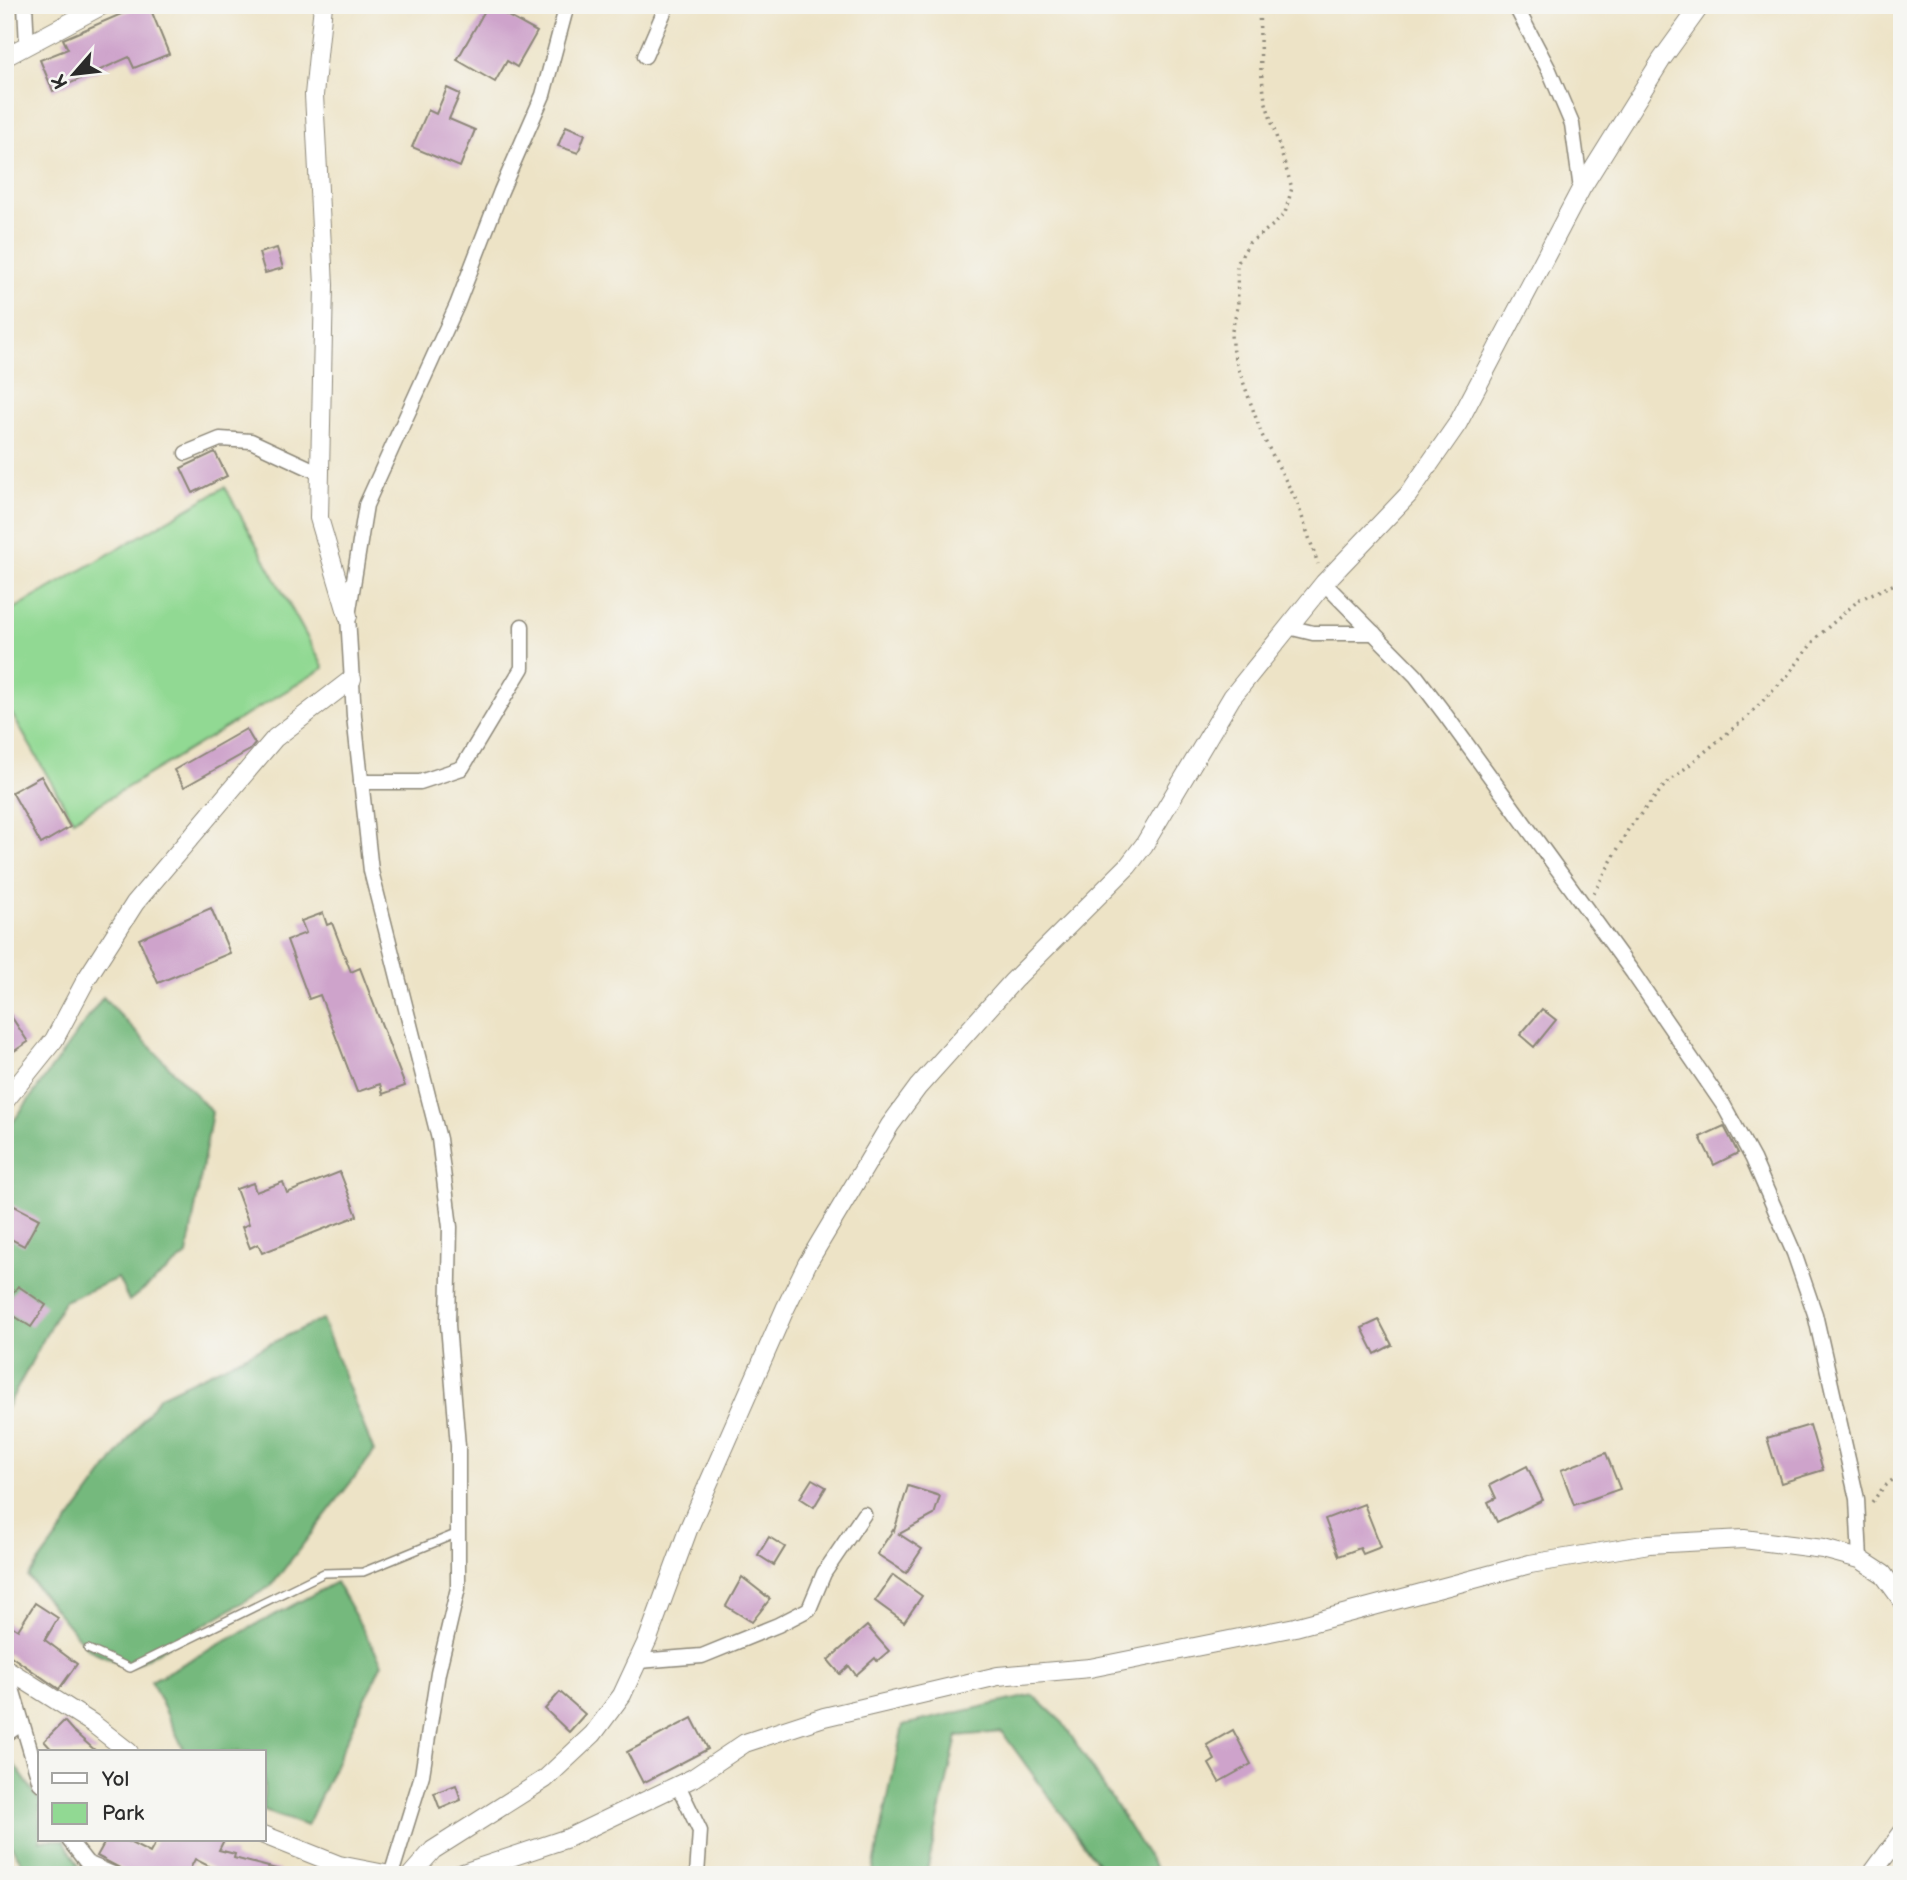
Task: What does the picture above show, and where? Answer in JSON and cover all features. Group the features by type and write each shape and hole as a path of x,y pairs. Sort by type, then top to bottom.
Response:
{"street":[{"path":"25,5 27,46"},
{"path":"5,57 103,5"},
{"path":"323,5 314,95 324,285 319,518 348,616"},
{"path":"266,1836 339,1865 390,1875 422,1775 438,1673 458,1588 458,1446 448,1325 450,1227 439,1139 371,871 348,616 366,505 457,305 501,191 543,95 567,5"},
{"path":"645,56 667,5"},
{"path":"1515,5 1549,70 1572,124 1581,189"},
{"path":"411,1875 433,1850 514,1801 570,1758 593,1734 622,1695 639,1661 683,1542 785,1309 819,1244 890,1125 918,1087 1013,981 1128,866 1144,845 1232,696 1324,583 1408,495 1458,423 1581,189 1662,59 1701,5"},
{"path":"186,453 220,439 251,441 320,473"},
{"path":"1324,583 1416,676 1586,907 1724,1106 1772,1198 1815,1314 1857,1499 1860,1559"},
{"path":"361,782 420,782 462,768 522,668 522,626"},
{"path":"1288,627 1313,633 1374,633"},
{"path":"5,1101 54,1040 87,978 135,903 275,738 352,679"},
{"path":"639,1661 702,1656 778,1625 809,1609 824,1573 864,1514"},
{"path":"457,1875 568,1838 693,1778 745,1743 824,1717 998,1676 1090,1668 1295,1627 1530,1564 1649,1544 1744,1539 1823,1549 1860,1559 1882,1574 1902,1600"},
{"path":"6,1668 38,1776"},
{"path":"6,1668 92,1723 126,1750"},
{"path":"5,1735 22,1723"},
{"path":"678,1785 701,1831 697,1875"},
{"path":"1871,1875 1902,1833"},
{"path":"71,1842 87,1863 115,1875"}],"lane":[{"path":"88,1649 130,1668 324,1573 363,1572 458,1533"}],"path":[{"path":"1259,5 1261,70 1265,100 1292,188 1285,213 1249,243 1237,264 1238,304 1231,334 1233,353 1262,435 1297,502 1324,583"},
{"path":"1586,907 1629,828 1665,785 1748,716 1789,674 1816,638 1860,598 1902,581"},
{"path":"1858,1521 1883,1488 1902,1472"}],"green space":[{"path":"225,487 324,668 73,820 5,702 5,614"},
{"path":"103,997 212,1112 187,1255 129,1301 118,1278 64,1301 5,1411 5,1133"},
{"path":"322,1319 374,1452 271,1586 130,1668 88,1649 28,1577 160,1396"},
{"path":"336,1582 382,1663 307,1826 266,1812 266,1750 184,1750 151,1681"},
{"path":"1033,1695 1063,1723 1160,1875 1106,1875 1002,1732 957,1736 926,1875 872,1875 903,1725"},
{"path":"7,1754 38,1798 38,1842 65,1842 81,1870 91,1875 30,1875 5,1836"}],"building":[{"path":"142,5 149,5 169,54 134,68 129,57 53,91 40,60 68,49 63,39"},
{"path":"488,5 537,32 517,67 507,61 495,82 457,60"},
{"path":"447,88 460,94 449,119 475,130 460,167 412,147 428,110 436,114"},
{"path":"566,126 585,134 578,153 558,146"},
{"path":"277,248 283,268 265,273 259,253"},
{"path":"215,452 227,476 193,493 181,468"},
{"path":"246,729 255,744 250,750 184,787 174,770"},
{"path":"41,776 70,827 41,844 12,792"},
{"path":"211,908 230,953 158,983 139,939"},
{"path":"323,913 327,925 332,923 351,972 360,968 405,1086 383,1094 380,1084 357,1092 320,995 309,999 287,940 306,933 301,921"},
{"path":"5,1007 28,1042 5,1057"},
{"path":"1542,1009 1556,1020 1534,1047 1520,1035"},
{"path":"1724,1126 1738,1153 1714,1165 1700,1137"},
{"path":"340,1172 357,1216 262,1253 258,1244 250,1248 242,1227 249,1224 236,1189 253,1183 256,1192 283,1182 287,1193"},
{"path":"5,1201 39,1219 24,1246 5,1236"},
{"path":"18,1286 46,1305 31,1327 5,1310 5,1304"},
{"path":"1379,1320 1392,1345 1375,1354 1362,1328"},
{"path":"1810,1425 1823,1470 1781,1483 1767,1438"},
{"path":"1606,1453 1620,1489 1574,1505 1561,1470"},
{"path":"1527,1466 1543,1500 1497,1522 1488,1502 1496,1498 1490,1485"},
{"path":"812,1479 826,1487 814,1507 800,1498"},
{"path":"908,1486 940,1496 934,1515 899,1534 922,1549 906,1573 877,1554 894,1531"},
{"path":"1364,1504 1381,1547 1363,1554 1360,1548 1339,1556 1325,1519"},
{"path":"769,1537 785,1547 774,1565 758,1555"},
{"path":"893,1575 922,1596 904,1622 875,1601"},
{"path":"742,1577 770,1599 752,1622 726,1606"},
{"path":"35,1603 58,1618 45,1640 77,1664 59,1689 5,1652 5,1622 18,1630"},
{"path":"867,1626 889,1651 877,1661 875,1658 856,1675 849,1666 840,1674 828,1660"},
{"path":"560,1692 585,1714 569,1732 545,1709"},
{"path":"692,1718 708,1749 643,1783 627,1752"},
{"path":"64,1721 95,1750 52,1750 44,1741"},
{"path":"1233,1730 1251,1764 1219,1782 1209,1764 1215,1760 1207,1745"},
{"path":"456,1785 461,1800 440,1809 434,1793"},
{"path":"105,1842 129,1842 150,1853 156,1842 223,1842 219,1850 235,1854 234,1858 280,1870 279,1875 226,1875 195,1859 187,1875 133,1875 97,1856"}]}
